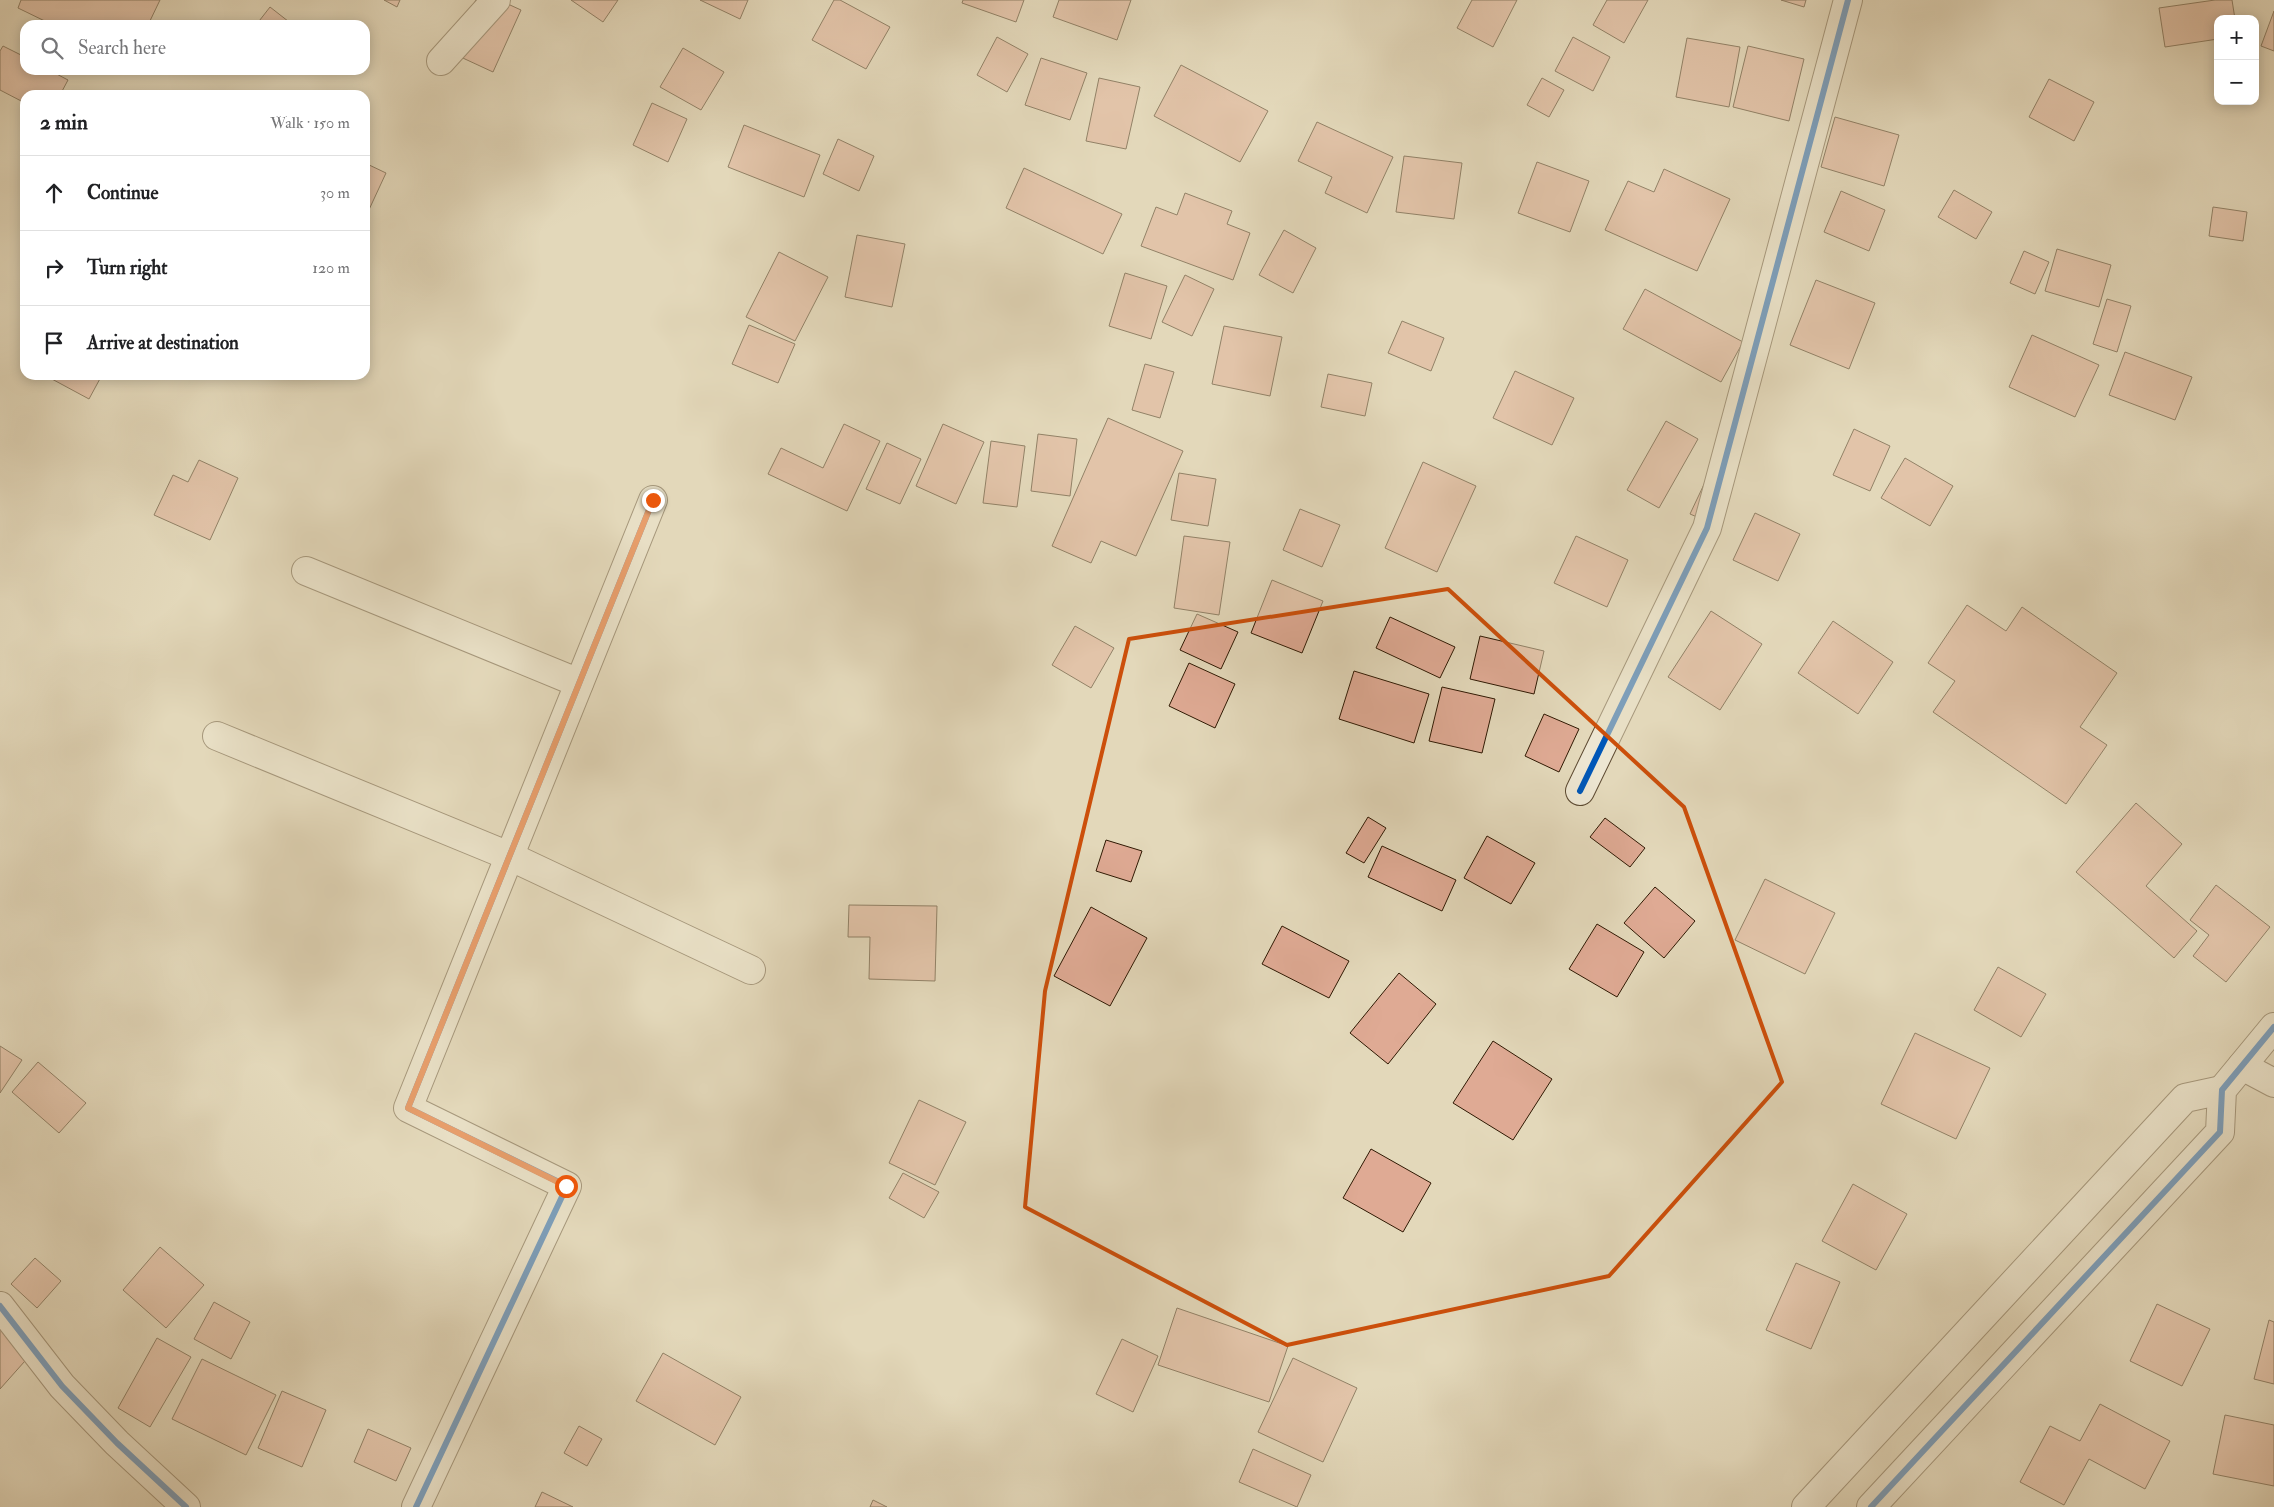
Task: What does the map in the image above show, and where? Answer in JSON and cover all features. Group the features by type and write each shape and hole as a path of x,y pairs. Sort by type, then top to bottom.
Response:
{"street":[{"path":"441,61 496,0"},
{"path":"1580,791 1707,528 1848,0"},
{"path":"416,1507 566,1186 408,1108 653,500"},
{"path":"306,571 579,683"},
{"path":"217,736 510,856 751,970"},
{"path":"1870,1507 2220,1132 2222,1090 2274,1027"},
{"path":"2242,1066 2274,1083"},
{"path":"1806,1507 2185,1098 2222,1090"},
{"path":"0,1306 62,1386 117,1443 186,1507"}],"highlighted area":[{"path":"1448,589 1684,807 1782,1082 1609,1276 1287,1345 1025,1207 1045,991 1129,639"}],"building":[{"path":"21,0 160,0 150,20 43,20 18,8"},
{"path":"384,0 400,0 397,7"},
{"path":"476,0 499,0 521,10 493,72 452,53"},
{"path":"571,0 618,0 603,22"},
{"path":"700,0 748,0 740,19"},
{"path":"834,0 840,0 890,27 866,69 812,40"},
{"path":"963,0 1024,0 1016,22 962,3"},
{"path":"1059,0 1131,0 1117,40 1053,17"},
{"path":"1472,0 1517,0 1493,47 1457,28"},
{"path":"1607,0 1648,0 1624,43 1593,25"},
{"path":"1781,0 1806,0 1804,7"},
{"path":"2215,0 2232,0 2234,15 2214,15 2214,40 2165,47 2159,8"},
{"path":"270,7 287,20 260,20"},
{"path":"2274,11 2274,51 2261,46"},
{"path":"997,37 1028,54 1007,92 977,75"},
{"path":"1573,37 1610,57 1593,91 1555,71"},
{"path":"1687,38 1740,47 1729,107 1676,97"},
{"path":"3,46 20,54 20,75 58,75 68,80 63,90 20,90 20,100 0,90 0,51"},
{"path":"1748,46 1804,59 1789,121 1733,107"},
{"path":"683,48 724,72 701,110 660,87"},
{"path":"1041,58 1087,73 1070,120 1025,105"},
{"path":"1181,65 1268,111 1240,162 1154,116"},
{"path":"1099,78 1140,87 1126,149 1086,141"},
{"path":"1542,78 1564,90 1549,117 1527,105"},
{"path":"2049,79 2094,102 2074,141 2029,117"},
{"path":"652,103 687,119 668,162 633,145"},
{"path":"1835,117 1899,135 1884,186 1821,167"},
{"path":"1317,122 1393,157 1367,213 1325,193 1332,177 1298,161"},
{"path":"744,125 820,155 804,197 728,167"},
{"path":"838,139 874,156 859,191 823,174"},
{"path":"1404,156 1462,163 1454,219 1396,212"},
{"path":"1537,162 1589,181 1570,232 1518,213"},
{"path":"370,165 386,173 370,208"},
{"path":"1024,168 1122,214 1103,254 1006,208"},
{"path":"1664,169 1730,199 1697,271 1605,230 1628,181 1654,192"},
{"path":"1954,190 1992,212 1976,239 1938,217"},
{"path":"1841,191 1885,210 1869,251 1824,232"},
{"path":"1185,193 1232,211 1227,224 1250,233 1233,280 1141,246 1156,207 1177,215"},
{"path":"2213,207 2247,212 2243,241 2209,236"},
{"path":"1284,230 1316,248 1293,293 1259,275"},
{"path":"857,235 905,244 892,307 845,297"},
{"path":"2057,249 2111,265 2099,307 2045,291"},
{"path":"2024,251 2049,262 2035,294 2010,283"},
{"path":"779,252 828,277 795,341 746,317"},
{"path":"1125,273 1167,286 1151,339 1109,326"},
{"path":"1185,275 1214,289 1192,336 1162,322"},
{"path":"1816,280 1875,303 1849,369 1790,345"},
{"path":"1645,289 1743,342 1721,382 1623,329"},
{"path":"2107,299 2131,306 2117,352 2093,344"},
{"path":"1402,321 1444,338 1431,371 1388,353"},
{"path":"749,325 795,344 778,383 732,364"},
{"path":"1224,326 1282,337 1270,396 1212,384"},
{"path":"2032,335 2099,365 2075,417 2009,387"},
{"path":"2125,352 2192,377 2175,420 2109,395"},
{"path":"1145,364 1174,372 1160,418 1132,410"},
{"path":"1515,371 1574,398 1552,445 1493,418"},
{"path":"1328,374 1372,383 1365,416 1321,407"},
{"path":"54,380 99,380 89,399"},
{"path":"1108,418 1183,451 1136,556 1101,541 1091,563 1052,546"},
{"path":"1666,421 1698,439 1659,508 1627,490"},
{"path":"844,424 880,441 847,511 768,474 781,448 823,468"},
{"path":"943,424 984,442 956,504 916,486"},
{"path":"1854,429 1890,446 1870,491 1833,475"},
{"path":"1038,434 1077,439 1070,496 1031,491"},
{"path":"991,441 1025,446 1017,507 983,503"},
{"path":"887,443 921,459 900,504 866,489"},
{"path":"1905,458 1953,486 1930,526 1881,498"},
{"path":"199,460 238,478 210,540 154,515 173,475 188,482"},
{"path":"1423,462 1476,486 1437,572 1385,548"},
{"path":"1179,473 1216,479 1208,526 1171,520"},
{"path":"1707,478 1704,520 1690,514"},
{"path":"1300,509 1340,525 1322,567 1283,550"},
{"path":"1755,513 1800,534 1778,581 1733,560"},
{"path":"1184,536 1230,542 1219,615 1174,608"},
{"path":"1576,536 1628,560 1607,607 1554,583"},
{"path":"1272,580 1323,601 1302,653 1251,633"},
{"path":"1967,605 2006,631 2022,607 2117,673 2080,727 2107,745 2066,804 1933,712 1955,681 1928,663"},
{"path":"1711,611 1762,644 1720,710 1668,677"},
{"path":"1197,614 1238,632 1221,669 1180,650"},
{"path":"1390,617 1455,647 1440,678 1376,648"},
{"path":"1833,621 1893,662 1858,714 1798,673"},
{"path":"1075,626 1114,648 1091,688 1052,665"},
{"path":"1480,636 1544,651 1534,694 1470,679"},
{"path":"1189,663 1235,684 1215,728 1169,706"},
{"path":"1354,671 1429,694 1414,743 1339,719"},
{"path":"1442,687 1495,699 1482,753 1429,741"},
{"path":"1544,714 1579,729 1559,772 1525,756"},
{"path":"2136,803 2182,844 2146,886 2197,931 2174,958 2076,872"},
{"path":"1368,817 1386,828 1364,863 1346,853"},
{"path":"1605,818 1645,848 1630,867 1590,837"},
{"path":"1487,836 1535,863 1511,904 1464,878"},
{"path":"1106,840 1142,851 1131,882 1096,871"},
{"path":"1382,846 1456,880 1442,911 1368,877"},
{"path":"1765,879 1835,913 1805,974 1735,940"},
{"path":"2216,885 2270,927 2226,982 2193,956 2209,935 2190,920"},
{"path":"1655,887 1695,921 1664,958 1624,923"},
{"path":"849,905 937,906 935,981 869,979 870,937 848,937"},
{"path":"1091,907 1147,938 1110,1006 1054,976"},
{"path":"1597,924 1644,952 1617,997 1569,969"},
{"path":"1282,926 1349,961 1329,998 1262,964"},
{"path":"1998,967 2046,994 2021,1037 1974,1010"},
{"path":"1399,973 1436,1004 1388,1064 1350,1033"},
{"path":"1915,1033 1990,1068 1956,1139 1881,1104"},
{"path":"1493,1041 1552,1079 1513,1140 1453,1103"},
{"path":"0,1046 22,1060 0,1093"},
{"path":"38,1062 86,1103 59,1133 12,1092"},
{"path":"919,1100 966,1122 935,1185 889,1163"},
{"path":"1371,1149 1431,1183 1403,1232 1343,1198"},
{"path":"903,1173 939,1192 924,1218 889,1198"},
{"path":"1853,1184 1907,1214 1876,1270 1822,1241"},
{"path":"160,1247 204,1285 166,1328 123,1290"},
{"path":"35,1258 61,1281 37,1308 11,1284"},
{"path":"1796,1263 1840,1282 1811,1349 1766,1330"},
{"path":"214,1302 250,1322 231,1359 194,1339"},
{"path":"2157,1304 2210,1329 2182,1386 2130,1361"},
{"path":"1177,1308 1288,1346 1269,1402 1158,1365"},
{"path":"2269,1320 2274,1322 2274,1384 2254,1379"},
{"path":"0,1323 33,1352 0,1389"},
{"path":"157,1338 191,1357 150,1427 118,1408"},
{"path":"1122,1339 1158,1356 1133,1412 1096,1394"},
{"path":"663,1353 741,1397 715,1445 636,1401"},
{"path":"1293,1358 1357,1388 1323,1462 1258,1432"},
{"path":"202,1359 276,1395 246,1455 172,1419"},
{"path":"282,1391 326,1410 302,1467 258,1448"},
{"path":"2100,1404 2170,1441 2145,1489 2089,1459 2064,1505 2020,1482 2050,1426 2080,1441"},
{"path":"2225,1415 2274,1425 2274,1486 2213,1474"},
{"path":"579,1426 602,1439 587,1466 564,1453"},
{"path":"368,1429 411,1448 396,1481 354,1462"},
{"path":"1253,1449 1311,1475 1297,1507 1239,1482"},
{"path":"542,1492 573,1507 535,1507"},
{"path":"873,1500 887,1507 870,1507"}],"cycle path":[{"path":"1580,791 1707,528 1848,0"},
{"path":"416,1507 567,1186 408,1108 653,500"},
{"path":"1871,1507 2220,1132 2222,1090 2274,1027"},
{"path":"0,1306 62,1386 117,1443 186,1507"}],"route":[{"path":"566,1186 408,1108 653,500"}]}
